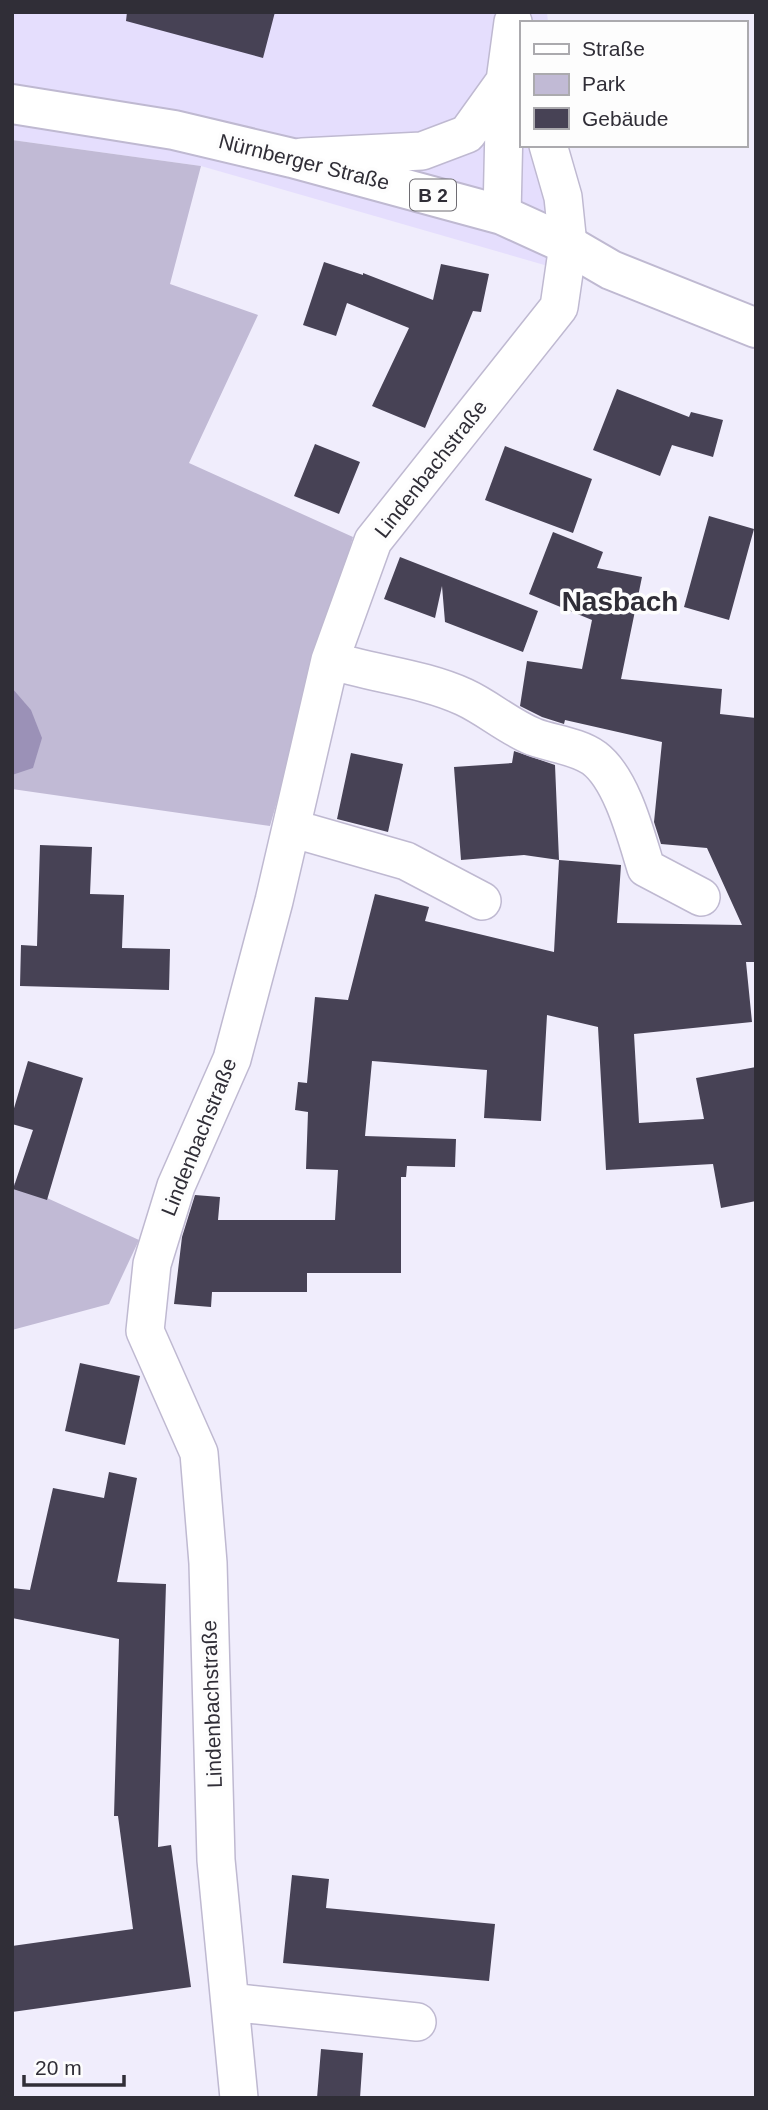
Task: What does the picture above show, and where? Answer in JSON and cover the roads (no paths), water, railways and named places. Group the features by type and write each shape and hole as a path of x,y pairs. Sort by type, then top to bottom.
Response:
{"main road":[{"name":"Nürnberger Straße","path":"12,104 174,130 292,158 502,215 568,245 611,270 747,325"}],"street":[{"path":"292,158 422,150 467,134 512,42"},
{"path":"502,215 512,42"},
{"name":"Lindenbachstraße","path":"239,2098 216,1860 208,1563 199,1453 145,1331 152,1264 177,1186 232,1059 291,828 330,660 373,541 559,307 568,245 563,197 549,147"},
{"path":"330,660 463,696 533,737 567,746 594,758 612,779 628,815 646,869 702,897"},
{"path":"291,828 406,861 482,901"},
{"path":"230,2002 417,2022"}],"district":[{"name":"Nasbach","path":"620,601"}]}
